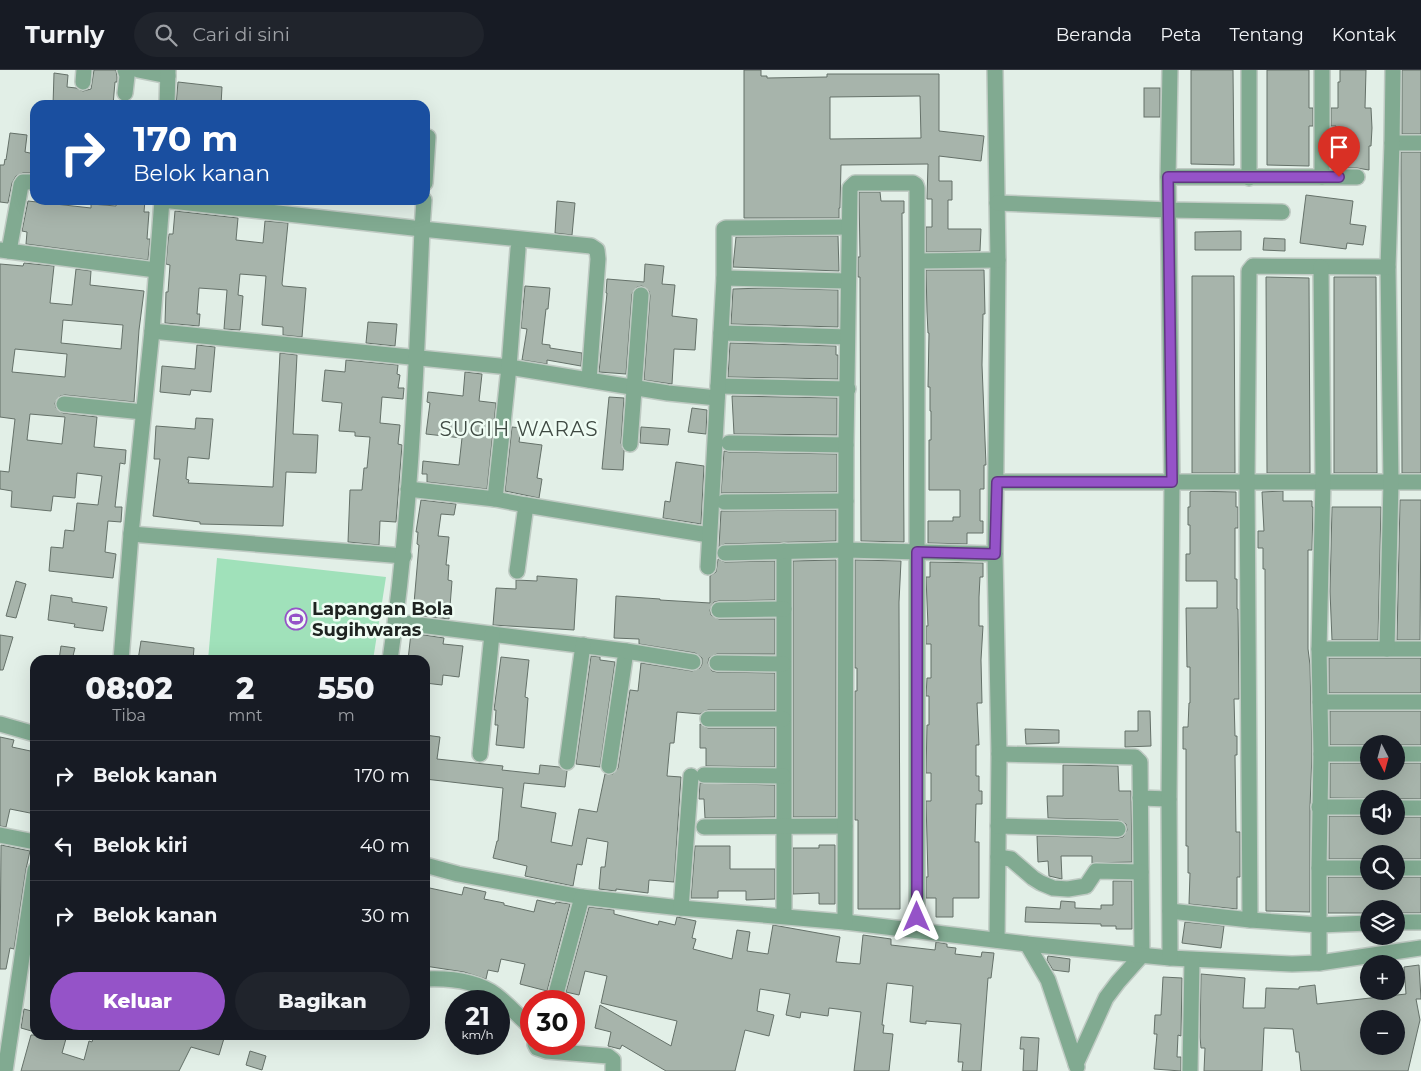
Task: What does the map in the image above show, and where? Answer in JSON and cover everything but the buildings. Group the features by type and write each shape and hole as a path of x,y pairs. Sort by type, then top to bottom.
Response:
{"street":[{"path":"125,70 127,76 125,93"},
{"path":"138,70 168,73 166,100"},
{"path":"995,70 998,242 995,554 998,940"},
{"path":"1170,70 1168,177 1172,482 1169,799 1170,958"},
{"path":"1249,70 1249,178"},
{"path":"1322,70 1322,177"},
{"path":"1387,649 1391,482 1388,267 1393,70"},
{"path":"1392,143 1421,143"},
{"path":"1168,177 1357,177"},
{"path":"30,182 23,182 21,185 5,250 156,270"},
{"path":"845,922 846,445 850,188 855,183 913,184 916,185 918,261 917,930"},
{"path":"121,655 131,534 152,330 162,205"},
{"path":"207,205 591,246 597,250 598,259 589,380"},
{"path":"391,655 404,556 424,205"},
{"path":"997,206 1282,212"},
{"path":"708,567 724,278 724,230 726,228 848,227"},
{"path":"495,498 509,368 518,249"},
{"path":"918,261 998,260"},
{"path":"1250,920 1247,482 1249,271 1254,266 1388,267"},
{"path":"1319,963 1321,754 1319,649 1323,482 1321,267"},
{"path":"724,278 848,281"},
{"path":"630,444 641,295"},
{"path":"152,330 509,368 634,388 717,392 848,389"},
{"path":"721,333 847,337"},
{"path":"64,404 143,412"},
{"path":"729,443 846,445"},
{"path":"997,482 1421,482"},
{"path":"408,489 495,498 709,536"},
{"path":"724,502 846,502"},
{"path":"517,571 526,505"},
{"path":"131,534 404,556"},
{"path":"725,553 846,550 995,554"},
{"path":"784,551 784,916"},
{"path":"719,610 784,609"},
{"path":"396,622 583,645 693,662"},
{"path":"480,754 492,634"},
{"path":"566,762 583,645"},
{"path":"1319,649 1421,649"},
{"path":"609,766 626,652"},
{"path":"717,663 784,664"},
{"path":"1320,702 1421,702"},
{"path":"708,719 784,719"},
{"path":"0,724 30,733"},
{"path":"998,754 1135,758 1140,762 1142,955 1106,998 1077,1067"},
{"path":"1321,754 1360,754"},
{"path":"1405,754 1421,754"},
{"path":"681,908 698,775 783,776"},
{"path":"1140,798 1169,799"},
{"path":"1319,807 1360,807"},
{"path":"1405,808 1421,808"},
{"path":"704,827 845,826"},
{"path":"998,826 1118,829"},
{"path":"0,835 30,841"},
{"path":"998,857 1011,859 1033,878 1053,888 1086,886 1096,871 1141,872"},
{"path":"430,866 458,874 582,897 681,908 845,922 1027,944 1192,960 1292,964 1319,963 1421,948"},
{"path":"1319,868 1360,868"},
{"path":"1405,868 1421,868"},
{"path":"557,990 582,897"},
{"path":"5,1071 30,906"},
{"path":"1170,911 1250,920 1320,925 1360,923"},
{"path":"1405,922 1421,922"},
{"path":"1027,944 1048,980 1077,1067"},
{"path":"1190,1071 1192,960"},
{"path":"430,979 440,978 454,980 484,988 520,1017"},
{"path":"585,1054 608,1056 613,1060 613,1071"}],"green space":[{"name":"Lapangan Bola Sugihwaras","path":"217,558 386,577 374,655 208,655"}],"place":[{"name":"Lapangan Bola Sugihwaras","path":"296,619"}],"district":[{"name":"SUGIH WARAS","path":"519,429"}],"route":[{"path":"917,917 917,552 995,554 997,482 1172,482 1168,177 1339,177"}]}
